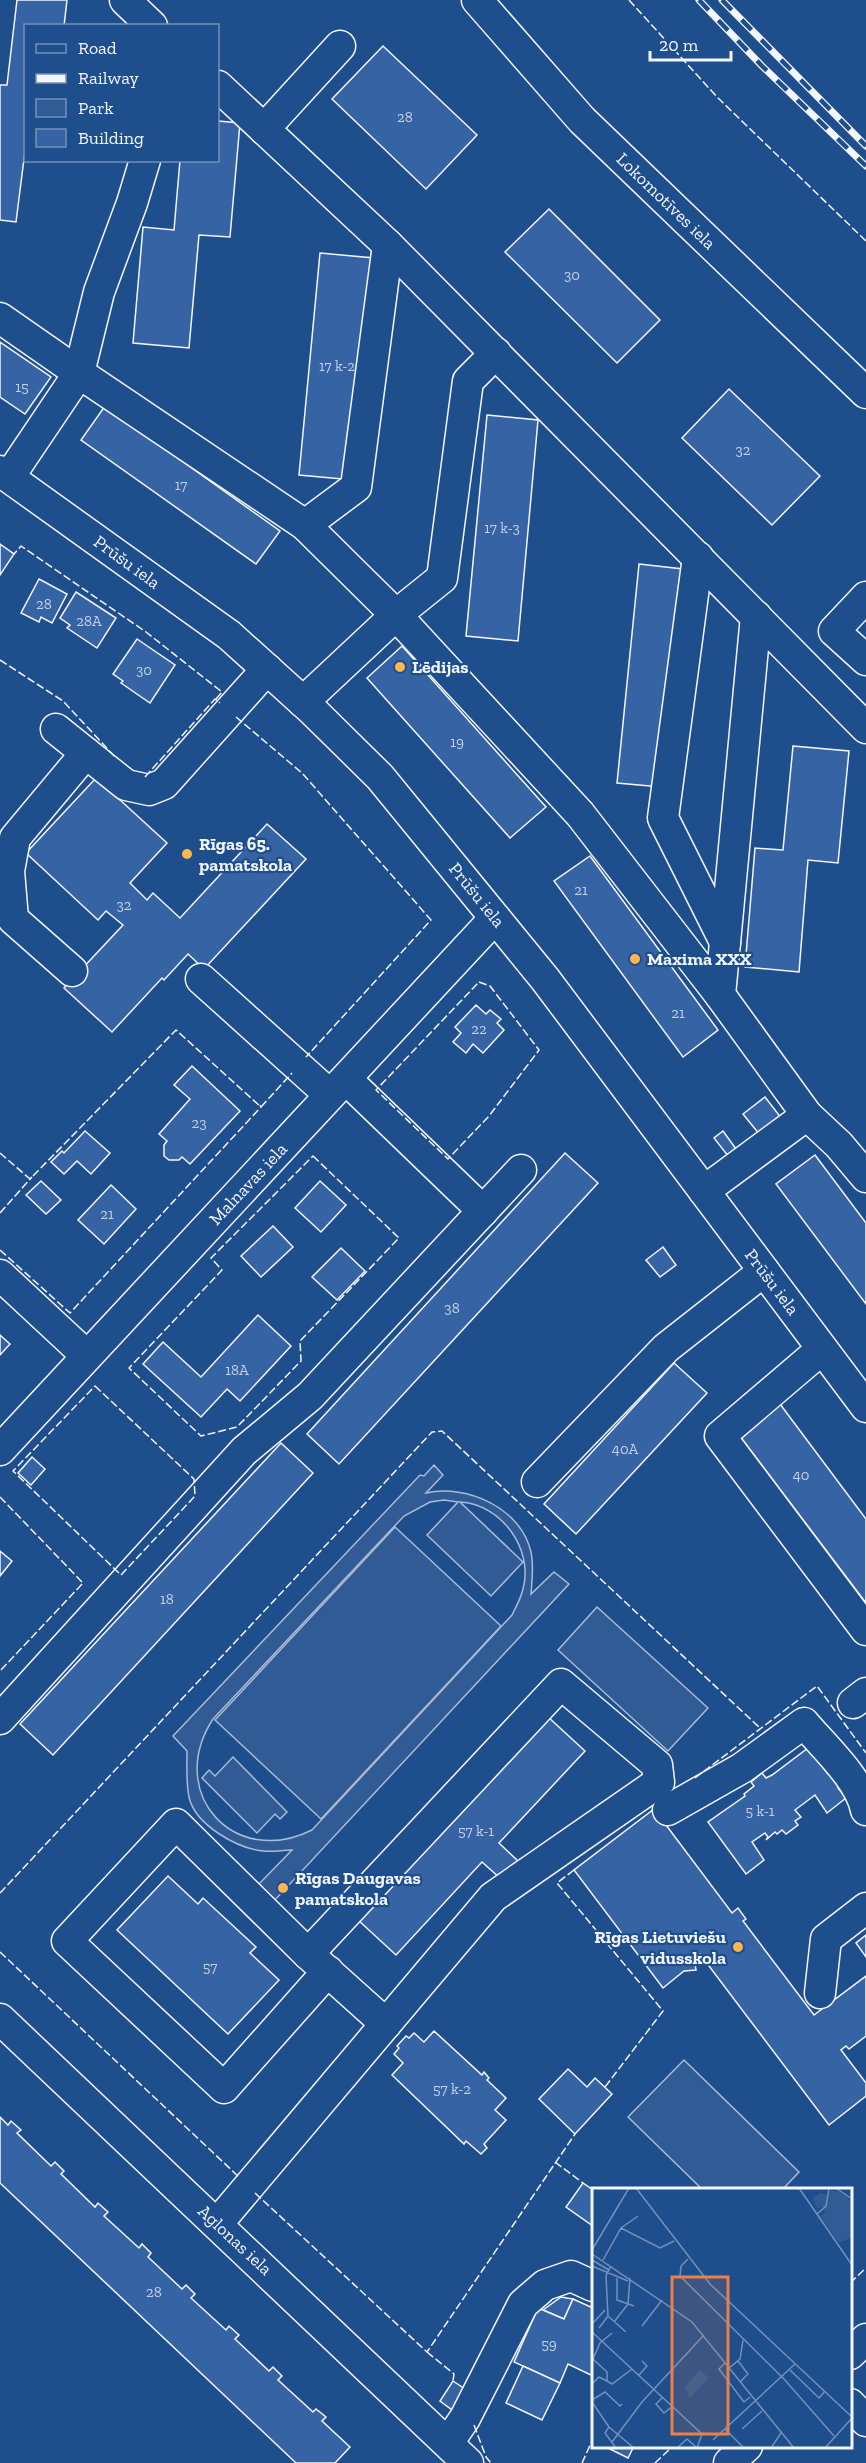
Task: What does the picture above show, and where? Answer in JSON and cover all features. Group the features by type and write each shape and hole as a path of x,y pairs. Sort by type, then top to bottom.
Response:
{"street":[{"path":"125,0 150,24"},
{"name":"Lokomotīves iela","path":"477,0 582,120 866,393"},
{"path":"264,129 340,46"},
{"path":"219,87 388,245 866,728"},
{"path":"5,474 79,373 99,292 132,203 144,162"},
{"path":"305,525 356,487 388,245"},
{"path":"0,318 305,525 396,615 580,814 720,995 807,1115 839,1145 866,1177"},
{"path":"303,702 396,615 442,578 468,381 496,354"},
{"name":"Prūšu iela","path":"5,474 229,635 303,702 380,777 552,988 866,1407"},
{"path":"698,557 663,818 725,942"},
{"path":"866,597 834,631 866,660"},
{"path":"720,995 756,616"},
{"path":"56,729 126,785 148,790 164,784 267,669"},
{"path":"72,971 13,919 9,871 15,838 86,753"},
{"name":"Malnavas iela","path":"0,1450 495,918"},
{"path":"201,979 338,1087 483,1211"},
{"path":"704,1191 807,1115"},
{"path":"0,1719 244,1451 310,1396 521,1170"},
{"path":"537,1482 666,1348 764,1271"},
{"path":"0,1275 87,1356"},
{"path":"822,1348 720,1436 866,1630"},
{"path":"217,2224 493,1898 659,1782 657,1765 561,1684 318,1963 224,2088 67,1941 176,1824 318,1963 386,2024"},
{"path":"668,1810 742,1768 804,1723 853,1781 864,1799 866,1810"},
{"path":"820,1993 826,1939 866,1908"},
{"name":"Aglonas iela","path":"1,2023 458,2453"},
{"path":"458,2453 465,2418 524,2304 545,2286 571,2277 592,2286"},
{"path":"851,2352 866,2339"},
{"path":"851,2406 866,2421"},
{"path":"729,2463 745,2448"}],"green space":[{"path":"434,1465 443,1475 426,1493 442,1491 475,1496 504,1512 516,1523 525,1536 531,1552 533,1568 531,1594 554,1572 569,1584 274,1901 259,1884 292,1850 267,1851 242,1846 209,1826 193,1807 189,1797 187,1751 173,1736 420,1475 424,1476","holes":["444,1500 458,1502 427,1535 491,1596 523,1562 460,1502 489,1511 501,1520 519,1544 524,1559 523,1589 512,1615 312,1830 283,1839 257,1840 234,1832 215,1817 203,1797 197,1773 200,1747 213,1719 404,1516 430,1502"]},
{"path":"395,1527 501,1626 321,1819 215,1720"},
{"path":"597,1607 708,1708 668,1751 558,1650"},
{"path":"233,1757 287,1812 280,1819 275,1814 257,1833 202,1778 209,1770 215,1776"},
{"path":"684,2060 799,2172 784,2188 701,2188 628,2117"}],"building":[{"path":"17,0 67,0 64,24 24,24 24,159 16,222 0,220 0,85 7,85"},
{"path":"383,46 477,135 426,189 332,99"},
{"path":"219,121 240,123 230,237 199,235 189,348 133,343 143,227 174,230 180,162 219,162"},
{"path":"549,209 660,320 617,363 505,252"},
{"path":"320,253 374,258 353,480 299,475"},
{"path":"0,342 51,377 25,414 0,397"},
{"path":"729,389 820,476 772,525 682,438"},
{"path":"105,406 280,531 256,564 81,440"},
{"path":"487,415 538,420 518,641 466,636"},
{"path":"0,544 14,554 0,575"},
{"path":"639,564 683,569 661,787 617,783"},
{"path":"39,579 67,594 52,623 41,617 39,622 21,613"},
{"path":"76,592 116,618 97,648 67,628 70,625 60,618"},
{"path":"137,639 175,665 150,703 121,683 123,681 113,674"},
{"path":"402,646 546,807 510,838 367,678"},
{"path":"793,746 849,751 838,863 808,860 799,972 745,967 755,848 783,850"},
{"path":"96,778 167,843 130,883 147,900 153,893 180,918 267,824 306,859 204,969 188,954 164,980 162,978 112,1032 64,988 123,925 106,911 98,920 26,853"},
{"path":"590,856 718,1030 683,1057 554,881"},
{"path":"476,1005 486,1014 490,1010 501,1019 497,1023 504,1030 483,1053 473,1044 466,1053 453,1042 461,1033 455,1027"},
{"path":"192,1066 240,1111 190,1164 182,1157 179,1160 169,1160 164,1156 164,1145 167,1141 159,1134 190,1099 174,1085"},
{"path":"765,1097 782,1119 760,1135 743,1114"},
{"path":"85,1131 110,1153 91,1174 77,1161 64,1174 51,1162 62,1151 64,1153"},
{"path":"723,1131 736,1149 728,1156 714,1138"},
{"path":"565,1153 598,1183 339,1464 307,1434"},
{"path":"815,1155 866,1223 866,1304 776,1184"},
{"path":"41,1181 61,1200 46,1214 26,1195"},
{"path":"320,1181 346,1205 321,1232 295,1208"},
{"path":"111,1185 136,1209 104,1244 78,1220"},
{"path":"273,1226 293,1247 261,1277 241,1256"},
{"path":"663,1247 676,1265 660,1277 646,1260"},
{"path":"341,1248 365,1271 337,1300 312,1277"},
{"path":"258,1315 291,1346 240,1401 227,1389 201,1417 143,1364 163,1342 201,1377"},
{"path":"0,1335 10,1344 0,1355"},
{"path":"674,1363 707,1393 576,1534 544,1504"},
{"path":"777,1400 866,1519 866,1603 736,1431"},
{"path":"281,1443 313,1473 53,1755 20,1724"},
{"path":"32,1457 45,1469 31,1485 18,1473"},
{"path":"0,1551 12,1561 0,1576"},
{"path":"547,1716 585,1751 499,1843 518,1861 501,1879 482,1862 396,1955 358,1920"},
{"path":"808,1748 828,1774 835,1769 845,1783 838,1788 846,1798 827,1813 815,1795 795,1810 801,1817 795,1821 798,1825 786,1834 782,1830 777,1834 775,1832 766,1840 768,1837 765,1833 752,1842 764,1860 746,1874 708,1822 745,1796 744,1794 754,1786 751,1782 762,1773 766,1778 772,1775"},
{"path":"654,1809 732,1913 738,1908 746,1919 743,1921 814,2015 866,1976 866,2036 849,2049 846,2046 841,2050 866,2083 866,2096 829,2125 700,1954 694,1958 696,1970 684,1971 663,1988 574,1870"},
{"path":"168,1876 198,1904 203,1898 256,1947 250,1953 279,1980 228,2034 117,1930"},
{"path":"866,1935 866,1957 856,1943"},
{"path":"434,2031 482,2075 484,2072 489,2078 487,2080 506,2098 495,2110 506,2120 484,2144 487,2148 481,2154 466,2141 464,2144 392,2075 403,2063 394,2054 399,2048 397,2046 406,2036 409,2038 414,2033 424,2042"},
{"path":"568,2069 587,2087 595,2078 612,2094 575,2134 539,2099"},
{"path":"0,2117 8,2125 11,2121 21,2130 17,2133 51,2166 55,2162 64,2171 61,2174 95,2207 98,2203 108,2212 104,2216 139,2248 142,2244 151,2253 148,2257 182,2289 186,2285 195,2294 191,2298 226,2330 229,2326 239,2335 235,2339 269,2371 273,2367 282,2376 278,2380 313,2412 316,2409 326,2417 322,2421 350,2447 335,2463 296,2463 0,2183"},
{"path":"583,2183 592,2189 592,2225 566,2207"},
{"path":"561,2297 573,2299 564,2319 543,2310"},
{"path":"573,2299 592,2308 592,2376 568,2364 560,2383 514,2362 538,2308 564,2319"},
{"path":"523,2366 560,2383 542,2420 506,2403"},
{"path":"453,2381 465,2389 455,2412 440,2401"},
{"path":"608,2448 633,2448 628,2458"}],"railway":[{"path":"699,0 762,66 866,166"},
{"path":"722,0 866,146"}],"fence":[{"path":"629,0 717,97 866,241"},
{"path":"11,552 14,554 21,546 146,632 222,692 215,700"},
{"path":"0,660 63,701 117,759"},
{"path":"145,777 215,699 220,703"},
{"path":"236,717 302,773 431,920 306,1057"},
{"path":"479,982 490,986 539,1050 489,1116 448,1159 376,1090 479,982"},
{"path":"0,1153 30,1179 176,1030 261,1107 292,1073"},
{"path":"0,1250 70,1313 261,1107 260,1105"},
{"path":"313,1156 399,1238 300,1341 301,1361 237,1427 201,1436 129,1368 222,1270 211,1258 313,1156"},
{"path":"0,1213 32,1177"},
{"path":"95,1386 194,1479 195,1496 121,1575 13,1471 95,1386"},
{"path":"0,1893 432,1432 442,1431 760,1728"},
{"path":"0,1497 83,1583 0,1671"},
{"path":"695,1778 817,1686 866,1753"},
{"path":"574,1870 557,1883 663,2011 605,2087"},
{"path":"0,1952 240,2178"},
{"path":"255,2193 427,2352 575,2134"},
{"path":"555,2162 583,2183"},
{"path":"851,2282 866,2268"},
{"path":"427,2352 454,2374 453,2381"},
{"path":"474,2425 486,2457 491,2463"},
{"path":"582,2463 592,2441"},
{"path":"655,2463 671,2448"}],"place":[{"name":"Lēdijas","path":"400,667"},
{"name":"Rīgas 65. pamatskola","path":"187,854"},
{"name":"Maxima XXX","path":"635,959"},
{"name":"Rīgas Daugavas pamatskola","path":"283,1888"},
{"name":"Rīgas Lietuviešu vidusskola","path":"738,1947"}]}
